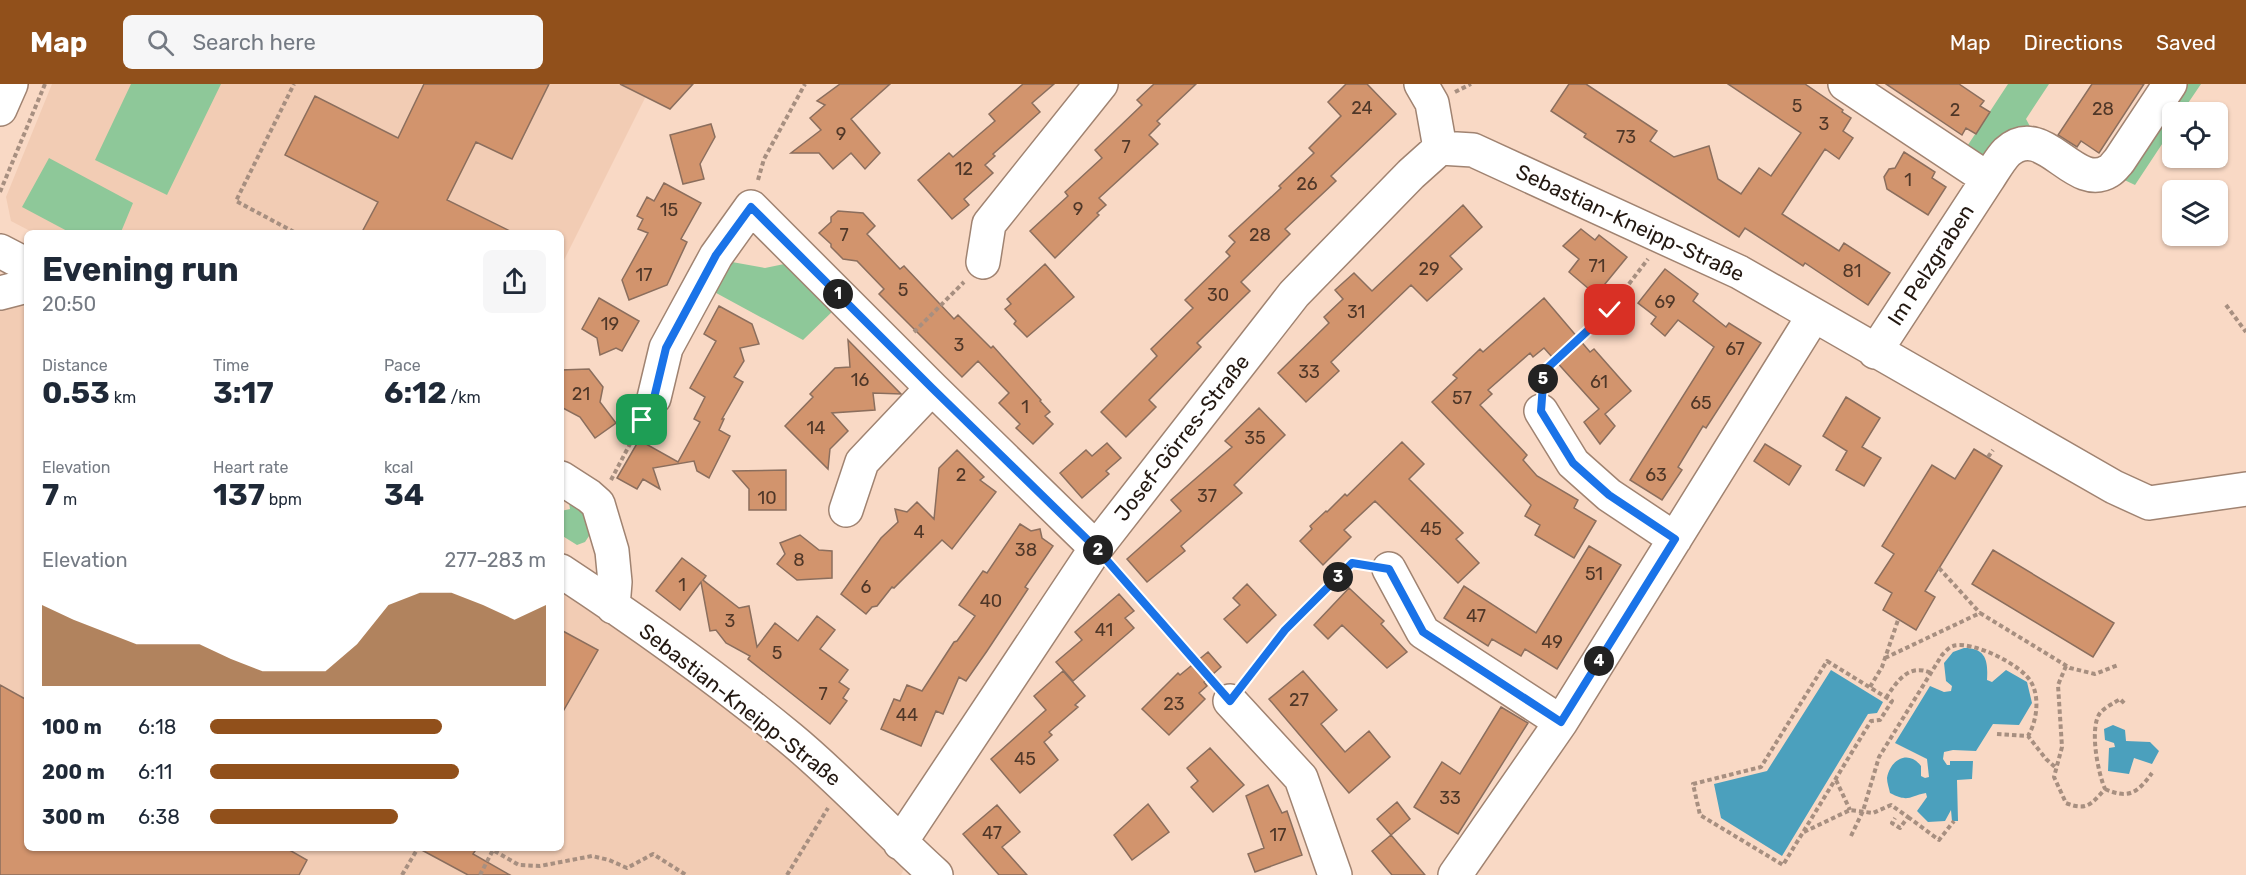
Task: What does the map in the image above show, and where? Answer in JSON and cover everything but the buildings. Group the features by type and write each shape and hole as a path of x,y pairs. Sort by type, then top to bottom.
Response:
{"street":[{"path":"0,109 10,84"},
{"path":"983,262 989,224 1101,84"},
{"path":"1421,84 1432,103 1440,148"},
{"path":"1845,84 1988,179"},
{"name":"Im Pelzgraben","path":"1875,352 2007,152 2021,144 2035,143 2081,171 2094,176 2109,172 2120,162 2170,84"},
{"name":"Sebastian-Kneipp-Straße","path":"1440,148 1473,150 1739,272 2114,487 2149,503 2246,489"},
{"name":"Josef-Görres-Straße","path":"900,843 1096,548 1294,294 1411,174 1440,148"},
{"path":"654,398 666,348 716,255 751,207 1096,548"},
{"path":"0,251 24,263"},
{"path":"0,293 24,287"},
{"path":"1455,875 1561,722 1815,315"},
{"path":"846,510 862,462 932,388"},
{"path":"1541,411 1573,463 1609,495 1675,539"},
{"path":"564,483 598,504 612,551 615,582 613,607"},
{"path":"1389,569 1423,632 1561,722"},
{"name":"Sebastian-Kneipp-Straße","path":"564,573 669,645 789,738 843,785 900,843 936,875"},
{"path":"1230,701 1301,778 1335,875"}],"path":[{"path":"0,192 45,84"},
{"path":"290,230 236,201 294,84"},
{"path":"751,207 764,159 805,84"},
{"path":"1541,411 1544,371 1610,310 1665,237"},
{"path":"895,350 983,262"},
{"path":"2226,305 2246,332"},
{"path":"598,504 654,398"},
{"path":"1096,548 1230,701 1285,630 1352,563 1389,569"},
{"path":"1940,568 1980,613 2066,666 2095,674 2118,665"},
{"path":"1885,658 1980,613"},
{"path":"1870,687 1882,667 1898,620"},
{"path":"1851,836 1863,812 1879,757 1942,655 1952,646 1980,647 2013,665 2031,681 2037,708 2035,725 2028,736"},
{"path":"1827,661 1870,687 1892,701 1880,720 1871,721 1783,865 1700,815 1693,784 1761,767 1827,661"},
{"path":"2066,666 2058,692 2063,735 2054,777 2066,803 2078,808 2091,804 2104,789"},
{"path":"1886,698 1898,681 1910,671 1924,670 1931,673"},
{"path":"2126,705 2120,699 2100,713 2095,730 2098,773 2104,789 2120,796 2136,792 2152,774"},
{"path":"1997,734 2028,736 2056,768"},
{"path":"1836,780 1850,810"},
{"path":"787,875 843,785"},
{"path":"1803,833 1850,810 1873,813 1891,805 1939,840 1954,821"},
{"path":"1895,818 1892,823 1900,828 1908,817"},
{"path":"402,875 416,851"},
{"path":"480,875 492,851"},
{"path":"495,851 519,865 540,866 592,856 627,868 653,854 686,875"}],"shaded area":[{"path":"52,84 652,84 564,260 564,230 28,230 11,221 6,197"},
{"path":"24,306 24,851 564,851 564,589 719,703 845,807 904,869 901,875 0,875 0,309"}],"green space":[{"path":"131,84 221,84 167,195 95,160"},
{"path":"2008,84 2049,84 2026,119 2033,132 1986,155 1975,157 1964,151"},
{"path":"2178,84 2201,84 2189,102 2166,102"},
{"path":"2162,108 2162,144 2135,185 2116,176"},
{"path":"49,158 133,203 122,230 65,230 22,207"},
{"path":"732,262 765,268 789,263 837,307 803,340 707,288"},
{"path":"569,503 586,511 591,533 585,542 577,545 564,537 564,510 570,509"}],"water":[{"path":"1964,648 1982,653 1987,667 1987,680 1992,682 2006,670 2027,682 2032,703 2019,725 1993,724 1976,751 1944,752 1943,759 1947,765 1950,765 1950,761 1973,761 1972,779 1957,780 1958,821 1952,821 1951,810 1945,821 1928,822 1917,811 1927,797 1926,793 1901,798 1890,793 1887,778 1892,766 1905,758 1916,761 1921,766 1921,776 1929,777 1927,759 1895,743 1930,686 1944,692 1951,691 1952,686 1946,681 1944,663 1953,652"},
{"path":"1831,670 1883,702 1877,713 1868,714 1782,856 1721,818 1714,784 1767,771"},
{"path":"2113,725 2125,730 2126,741 2150,742 2159,751 2152,764 2134,758 2129,774 2108,771 2109,748 2115,747 2114,743 2105,740 2104,729"}],"route":[{"path":"642,420 654,398 666,348 716,255 751,207 1096,548 1230,701 1285,630 1352,563 1389,569 1423,632 1561,722 1675,539 1609,495 1573,463 1541,411 1544,371 1610,310"}]}
